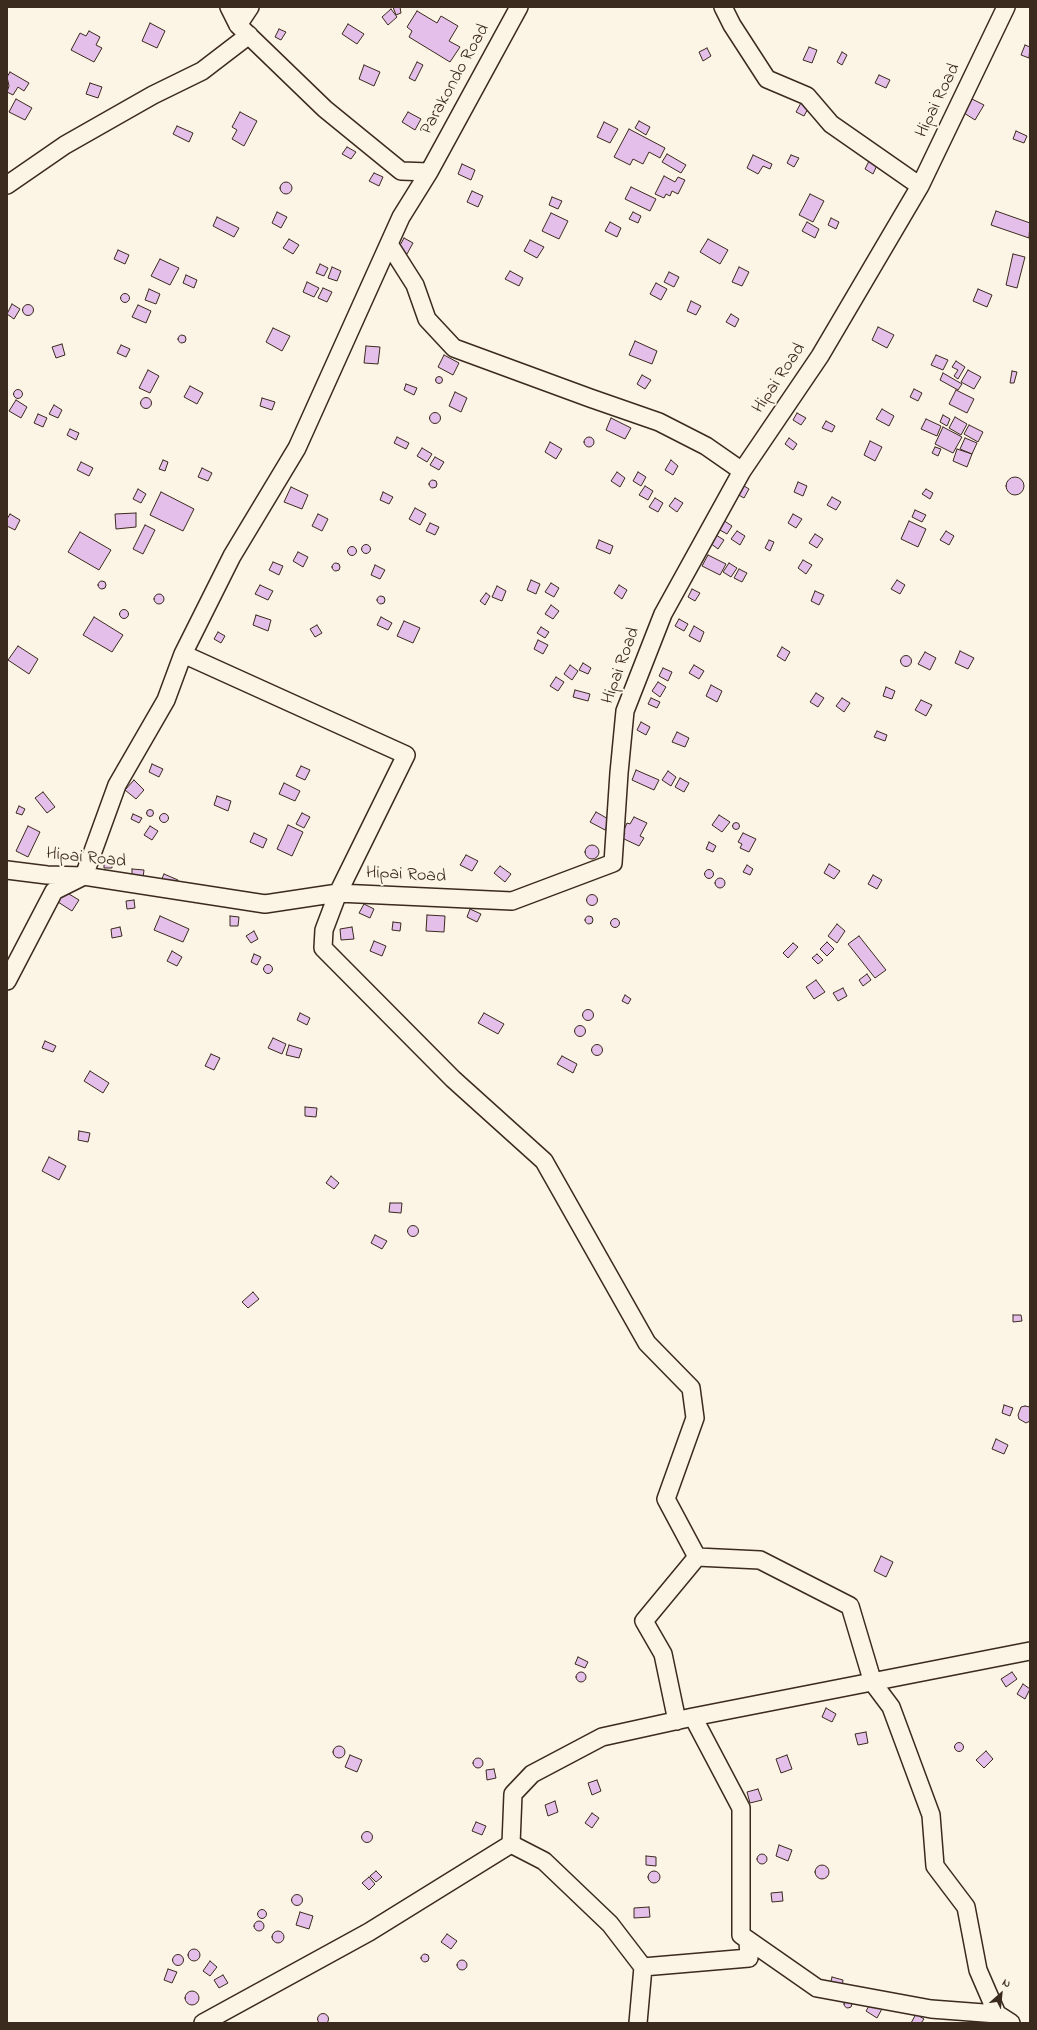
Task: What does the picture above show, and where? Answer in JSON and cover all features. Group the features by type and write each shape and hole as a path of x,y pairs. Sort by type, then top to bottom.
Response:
{"street":[{"path":"229,7 243,30 325,109 401,171 429,172"},
{"path":"7,185 66,145 153,95 202,72 243,30 250,7"},
{"name":"Parakondo Road","path":"84,876 117,785 166,700 183,654 232,556 297,448 401,217 429,172 519,7"},
{"path":"723,7 732,25 767,79 807,96 831,124 920,186"},
{"name":"Hipai Road","path":"7,870 47,875 84,876 265,904 338,893 512,900 613,863 618,773 625,711 663,614 742,471 820,356 920,186 1006,7"},
{"path":"389,244 415,285 427,319 454,348 659,422 706,446 742,471"},
{"path":"183,654 406,755 338,893 324,930 323,948 453,1079 544,1161 647,1343 690,1388 695,1418 666,1499 696,1557"},
{"path":"7,980 54,892 84,876"},
{"path":"696,1557 760,1560 850,1606 873,1683 891,1707 931,1815 935,1866 966,1907 978,1970 1004,2018"},
{"path":"696,1557 644,1621 663,1654 685,1719 741,1808 740,1935 817,1988 931,2009 1004,2018"},
{"path":"511,1844 513,1794 532,1774 602,1737 685,1719 1030,1651"},
{"path":"511,1844 544,1861 610,1924 643,1967 638,2023"},
{"path":"203,2023 369,1932 511,1844"},
{"path":"643,1967 748,1958 748,1941"}],"building":[{"path":"393,7 400,7 401,13 396,15"},
{"path":"391,9 397,17 388,25 382,17"},
{"path":"417,11 437,23 441,16 458,26 449,41 460,47 450,62 409,37 412,31 407,27"},
{"path":"150,23 165,31 157,48 142,41"},
{"path":"348,24 364,34 357,44 342,34"},
{"path":"279,29 286,32 281,40 275,37"},
{"path":"89,31 100,37 96,45 102,48 94,62 71,50 80,33 86,36"},
{"path":"1025,45 1030,47 1029,58 1021,55"},
{"path":"809,47 817,50 812,63 803,60"},
{"path":"707,48 711,56 703,61 699,52"},
{"path":"842,52 847,55 842,65 837,62"},
{"path":"417,62 423,65 415,81 409,78"},
{"path":"364,65 380,72 374,86 359,79"},
{"path":"10,72 29,83 24,91 18,87 13,95 7,92 9,86 7,77"},
{"path":"879,75 890,80 886,88 875,83"},
{"path":"90,83 102,87 98,98 86,94"},
{"path":"16,99 32,108 25,120 9,112"},
{"path":"972,99 984,105 975,120 964,113"},
{"path":"802,101 810,105 804,116 796,112"},
{"path":"240,112 257,121 244,146 232,139 237,130 232,127"},
{"path":"408,112 421,119 415,130 402,122"},
{"path":"639,121 650,127 646,135 635,128"},
{"path":"604,122 618,129 610,143 597,137"},
{"path":"177,126 193,133 189,142 173,134"},
{"path":"629,129 665,148 660,158 649,152 643,164 633,159 630,165 614,157"},
{"path":"1016,131 1027,136 1024,143 1013,139"},
{"path":"347,147 356,152 351,159 342,154"},
{"path":"667,154 686,165 681,173 662,162"},
{"path":"753,155 772,164 770,169 763,166 758,174 747,168"},
{"path":"791,155 799,158 794,167 787,163"},
{"path":"870,159 878,163 873,174 865,169"},
{"path":"462,164 475,170 471,180 458,174"},
{"path":"374,173 383,177 379,186 369,181"},
{"path":"664,176 675,182 678,177 685,180 678,194 672,191 670,196 666,194 664,198 655,194"},
{"path":"284,182 288,182 292,188 288,194 284,194 280,190 280,186"},
{"path":"631,187 656,199 650,211 625,199"},
{"path":"472,191 483,196 478,207 467,202"},
{"path":"810,194 824,201 813,222 799,215"},
{"path":"552,197 562,201 558,209 549,205"},
{"path":"996,211 1030,223 1029,238 991,225"},
{"path":"277,212 287,217 281,228 272,223"},
{"path":"633,212 641,216 638,223 629,219"},
{"path":"551,213 568,221 559,239 542,231"},
{"path":"217,217 239,228 234,237 213,226"},
{"path":"831,218 839,222 836,229 828,225"},
{"path":"610,222 621,228 617,237 605,231"},
{"path":"807,222 819,229 815,238 802,231"},
{"path":"404,238 413,243 407,254 398,249"},
{"path":"289,239 299,245 293,254 283,248"},
{"path":"708,239 728,250 720,264 700,252"},
{"path":"530,240 544,247 537,258 524,251"},
{"path":"118,250 129,255 125,264 114,259"},
{"path":"1013,254 1025,257 1017,288 1006,285"},
{"path":"160,259 179,268 170,285 151,276"},
{"path":"320,264 328,268 324,276 316,273"},
{"path":"332,267 341,271 337,281 328,278"},
{"path":"739,267 749,272 742,286 732,282"},
{"path":"510,271 523,278 519,286 505,279"},
{"path":"669,272 679,277 674,287 664,282"},
{"path":"186,275 197,280 194,288 183,283"},
{"path":"307,282 319,288 314,297 303,292"},
{"path":"656,283 667,289 661,300 650,294"},
{"path":"323,288 332,292 327,302 318,298"},
{"path":"149,289 160,294 156,304 145,300"},
{"path":"978,289 992,295 987,307 973,301"},
{"path":"123,294 127,294 129,298 127,302 123,302 121,300 121,296"},
{"path":"691,301 701,306 696,315 687,311"},
{"path":"12,304 20,309 14,319 7,314"},
{"path":"28,304 32,306 34,310 32,314 28,316 24,314 22,310 24,306"},
{"path":"138,305 151,311 146,323 132,317"},
{"path":"731,314 739,319 735,327 726,322"},
{"path":"878,327 894,335 887,348 872,340"},
{"path":"273,328 290,336 282,351 266,342"},
{"path":"182,335 185,336 185,342 182,343 179,342 178,339 179,336"},
{"path":"635,341 657,351 652,364 629,355"},
{"path":"62,344 65,355 56,358 52,347"},
{"path":"121,345 130,349 126,357 117,353"},
{"path":"366,346 380,347 378,364 364,363"},
{"path":"444,355 459,363 453,375 438,367"},
{"path":"936,355 948,360 943,370 931,365"},
{"path":"956,361 965,367 958,379 954,376 958,370 952,367"},
{"path":"148,370 159,376 150,393 139,388"},
{"path":"968,370 981,377 974,389 961,382"},
{"path":"1012,371 1017,372 1014,383 1010,383"},
{"path":"943,373 962,384 958,390 940,380"},
{"path":"642,375 651,380 645,389 637,384"},
{"path":"439,376 442,377 442,383 439,384 436,383 435,380 436,377"},
{"path":"406,384 417,388 414,395 404,390"},
{"path":"190,386 203,393 197,404 184,397"},
{"path":"914,389 922,393 918,401 910,397"},
{"path":"16,390 20,390 22,394 20,398 16,398 14,396 14,392"},
{"path":"956,390 974,399 967,413 949,404"},
{"path":"455,392 467,398 461,412 449,406"},
{"path":"144,398 148,398 150,399 150,407 144,408 141,405 141,401"},
{"path":"262,398 275,402 272,410 260,406"},
{"path":"16,400 27,407 21,418 9,411"},
{"path":"54,405 62,410 58,418 49,414"},
{"path":"882,409 894,416 889,426 876,419"},
{"path":"433,413 437,413 439,414 439,422 433,423 430,420 430,416"},
{"path":"797,413 806,418 801,425 793,420"},
{"path":"38,414 47,418 43,427 34,423"},
{"path":"943,415 950,419 947,426 940,422"},
{"path":"955,417 967,424 961,435 949,428"},
{"path":"611,418 631,428 625,439 606,430"},
{"path":"926,419 941,426 937,436 921,429"},
{"path":"826,421 835,426 832,432 822,428"},
{"path":"969,425 983,432 978,442 964,434"},
{"path":"943,427 962,437 953,453 935,444"},
{"path":"70,429 79,433 76,440 67,435"},
{"path":"397,437 409,443 406,449 394,443"},
{"path":"589,437 594,442 589,447 584,442"},
{"path":"789,438 797,444 793,450 785,444"},
{"path":"965,438 977,443 972,454 960,449"},
{"path":"870,441 882,447 875,461 864,455"},
{"path":"550,442 562,449 556,459 545,452"},
{"path":"935,447 941,449 938,456 932,453"},
{"path":"422,448 432,454 427,462 417,456"},
{"path":"957,449 972,454 967,467 953,461"},
{"path":"435,457 444,462 439,470 430,465"},
{"path":"163,460 168,462 165,471 159,469"},
{"path":"671,460 678,466 673,475 665,470"},
{"path":"81,462 93,468 89,476 77,470"},
{"path":"202,468 212,473 208,481 198,477"},
{"path":"617,472 625,478 620,487 611,481"},
{"path":"638,472 646,477 641,486 633,481"},
{"path":"1015,477 1021,480 1024,486 1021,492 1015,495 1009,492 1006,486 1009,480"},
{"path":"431,480 435,480 437,484 435,488 431,488 429,486 429,482"},
{"path":"798,482 807,486 803,496 794,492"},
{"path":"741,484 749,489 744,498 735,493"},
{"path":"645,486 653,491 648,500 639,495"},
{"path":"291,487 308,495 302,509 284,502"},
{"path":"138,489 146,494 141,503 133,499"},
{"path":"926,489 933,493 930,499 922,494"},
{"path":"161,492 194,509 183,531 150,515"},
{"path":"383,492 393,497 389,504 380,500"},
{"path":"832,497 841,502 836,510 827,505"},
{"path":"655,498 663,503 658,512 649,507"},
{"path":"675,498 683,503 677,512 669,506"},
{"path":"415,508 426,514 420,525 409,519"},
{"path":"915,510 926,515 922,522 912,517"},
{"path":"136,513 136,527 116,529 115,514"},
{"path":"10,514 20,520 15,530 7,526 7,519"},
{"path":"318,514 328,519 322,531 312,526"},
{"path":"793,514 802,519 796,528 788,523"},
{"path":"723,520 732,526 727,534 718,529"},
{"path":"909,521 926,529 918,547 901,539"},
{"path":"430,523 439,527 435,535 426,531"},
{"path":"145,525 155,530 143,554 133,549"},
{"path":"737,531 745,536 740,545 731,539"},
{"path":"946,531 954,536 949,545 940,540"},
{"path":"80,532 111,550 99,570 68,552"},
{"path":"815,534 823,539 817,548 809,543"},
{"path":"716,535 724,540 718,549 710,543"},
{"path":"599,540 613,546 610,554 596,548"},
{"path":"769,540 774,542 770,551 765,548"},
{"path":"364,545 368,545 370,549 368,553 364,553 362,551 362,547"},
{"path":"350,547 354,547 356,551 354,555 350,555 348,553 348,549"},
{"path":"298,552 308,557 303,567 293,561"},
{"path":"708,555 726,564 720,575 702,566"},
{"path":"803,560 812,565 806,574 798,568"},
{"path":"273,562 283,566 279,575 269,570"},
{"path":"334,563 338,563 340,567 338,571 334,571 332,569 332,565"},
{"path":"729,563 737,568 731,577 723,572"},
{"path":"375,565 385,570 380,579 371,575"},
{"path":"739,569 747,573 742,582 734,578"},
{"path":"531,580 540,584 536,594 527,590"},
{"path":"897,580 905,585 900,594 891,589"},
{"path":"102,581 105,582 105,588 102,589 99,588 98,585 99,582"},
{"path":"551,583 559,588 554,597 545,592"},
{"path":"260,585 273,591 268,600 255,594"},
{"path":"619,585 627,590 622,599 614,593"},
{"path":"497,586 506,591 502,601 492,597"},
{"path":"692,589 700,593 695,601 688,597"},
{"path":"815,591 824,595 819,605 811,601"},
{"path":"486,593 490,596 485,605 480,601"},
{"path":"157,594 161,594 163,595 163,603 157,604 154,601 154,597"},
{"path":"379,596 383,596 385,600 383,604 379,604 377,602 377,598"},
{"path":"551,605 559,611 553,619 545,614"},
{"path":"124,609 129,614 124,619 119,614"},
{"path":"256,615 271,620 268,631 253,625"},
{"path":"94,617 123,635 112,652 83,635"},
{"path":"381,617 392,623 388,630 377,625"},
{"path":"679,619 688,624 684,631 675,626"},
{"path":"404,621 420,628 413,643 397,636"},
{"path":"317,625 322,633 315,637 310,629"},
{"path":"694,626 704,632 700,642 689,636"},
{"path":"541,627 549,632 545,638 537,633"},
{"path":"218,632 225,636 221,643 214,639"},
{"path":"538,640 548,645 543,654 534,649"},
{"path":"18,646 38,659 29,674 8,660"},
{"path":"782,647 790,652 785,661 777,656"},
{"path":"960,651 974,658 968,669 955,663"},
{"path":"925,652 936,658 930,670 918,664"},
{"path":"906,655 910,657 912,661 910,665 906,667 902,665 900,661 902,657"},
{"path":"583,663 591,668 588,674 579,670"},
{"path":"570,665 578,671 572,680 564,674"},
{"path":"694,665 704,671 699,679 689,673"},
{"path":"663,668 672,672 668,681 659,676"},
{"path":"556,677 564,682 558,691 550,686"},
{"path":"658,682 666,687 660,697 652,691"},
{"path":"711,685 722,691 717,702 706,696"},
{"path":"886,687 895,691 892,699 883,696"},
{"path":"575,690 590,694 588,701 573,697"},
{"path":"816,693 824,698 818,707 810,702"},
{"path":"651,698 660,702 657,708 648,704"},
{"path":"842,698 850,703 844,712 836,706"},
{"path":"921,700 932,705 926,716 915,710"},
{"path":"641,722 650,727 646,735 637,730"},
{"path":"877,731 887,735 885,741 874,737"},
{"path":"677,732 689,738 685,747 672,742"},
{"path":"152,764 163,769 159,777 149,772"},
{"path":"301,766 310,770 305,780 296,776"},
{"path":"636,770 659,780 654,790 632,780"},
{"path":"668,771 676,777 671,786 662,780"},
{"path":"680,778 689,783 684,792 675,787"},
{"path":"134,780 144,790 136,799 125,790"},
{"path":"284,783 300,791 295,801 279,794"},
{"path":"43,792 55,807 47,813 35,798"},
{"path":"217,796 231,801 228,811 214,805"},
{"path":"19,806 25,809 22,815 16,813"},
{"path":"150,809 153,810 153,816 150,817 147,816 146,813 147,810"},
{"path":"596,812 610,820 605,830 590,822"},
{"path":"302,813 310,817 304,828 296,824"},
{"path":"133,814 142,818 139,823 131,819"},
{"path":"162,814 166,814 168,818 166,822 162,822 160,820 160,816"},
{"path":"719,815 730,822 722,832 712,825"},
{"path":"634,817 647,823 640,836 644,838 639,846 622,838 625,833 623,832 627,823 630,824"},
{"path":"736,822 739,823 739,829 736,830 733,829 732,826 733,823"},
{"path":"288,825 303,832 292,856 277,849"},
{"path":"28,826 40,832 28,857 16,851"},
{"path":"150,826 158,831 152,840 144,835"},
{"path":"254,833 267,839 263,848 250,842"},
{"path":"743,833 756,839 749,852 740,848 742,844 738,842"},
{"path":"709,842 716,846 713,852 706,849"},
{"path":"589,845 595,845 599,849 599,855 595,859 589,859 585,855 585,849"},
{"path":"466,855 478,861 472,871 460,865"},
{"path":"104,860 112,860 112,868 104,868"},
{"path":"829,864 840,871 834,879 824,873"},
{"path":"747,865 753,869 750,875 743,872"},
{"path":"500,866 511,874 505,882 494,873"},
{"path":"132,869 144,870 143,878 132,878"},
{"path":"707,870 711,870 713,874 711,878 707,878 705,876 705,872"},
{"path":"164,874 178,880 175,887 161,881"},
{"path":"873,875 882,880 877,889 868,884"},
{"path":"718,878 722,878 724,879 724,887 718,888 715,885 715,881"},
{"path":"64,891 79,900 72,911 58,902"},
{"path":"592,894 596,896 598,900 596,904 592,906 588,904 586,900 588,896"},
{"path":"134,900 135,908 127,909 126,901"},
{"path":"364,904 374,909 370,918 359,913"},
{"path":"470,909 481,914 477,922 467,917"},
{"path":"427,915 445,916 444,932 426,931"},
{"path":"160,916 189,929 183,942 154,930"},
{"path":"230,916 239,917 238,926 230,926"},
{"path":"589,916 592,917 592,923 589,924 586,923 585,920 586,917"},
{"path":"615,918 620,923 615,928 610,923"},
{"path":"393,922 401,923 400,931 392,930"},
{"path":"837,924 845,931 837,943 828,936"},
{"path":"120,927 122,936 112,938 111,929"},
{"path":"352,927 354,939 341,940 340,929"},
{"path":"254,931 258,939 251,943 246,936"},
{"path":"859,936 886,970 875,978 848,944"},
{"path":"374,941 386,946 382,956 370,951"},
{"path":"827,942 834,949 827,956 820,949"},
{"path":"793,943 798,947 788,958 783,953"},
{"path":"172,951 182,957 177,966 167,961"},
{"path":"254,954 261,957 257,965 251,962"},
{"path":"817,954 823,960 818,964 812,958"},
{"path":"266,965 270,965 272,969 270,973 266,973 264,971 264,967"},
{"path":"867,974 871,980 863,986 859,980"},
{"path":"816,980 825,992 814,999 806,987"},
{"path":"843,988 847,996 838,1001 833,993"},
{"path":"625,995 631,999 628,1004 622,1001"},
{"path":"588,1009 592,1011 594,1015 592,1019 588,1021 584,1019 582,1015 584,1011"},
{"path":"300,1013 310,1018 307,1025 297,1020"},
{"path":"484,1013 504,1024 498,1034 478,1023"},
{"path":"580,1025 584,1027 586,1031 584,1035 580,1037 576,1035 574,1031 576,1027"},
{"path":"273,1038 286,1044 282,1054 268,1048"},
{"path":"45,1041 56,1046 53,1052 42,1048"},
{"path":"597,1044 601,1046 603,1050 601,1054 597,1056 593,1054 591,1050 593,1046"},
{"path":"289,1045 302,1049 299,1058 286,1055"},
{"path":"211,1054 220,1058 214,1070 205,1066"},
{"path":"562,1056 577,1064 573,1073 557,1064"},
{"path":"90,1071 109,1083 103,1093 84,1081"},
{"path":"305,1107 317,1108 316,1117 305,1116"},
{"path":"79,1131 90,1133 88,1142 78,1140"},
{"path":"49,1157 66,1166 59,1180 42,1171"},
{"path":"331,1176 339,1183 334,1189 326,1183"},
{"path":"390,1203 402,1203 401,1213 389,1212"},
{"path":"413,1225 417,1227 419,1231 417,1235 413,1237 409,1235 407,1231 409,1227"},
{"path":"375,1235 387,1241 382,1249 371,1243"},
{"path":"253,1292 259,1299 248,1308 242,1302"},
{"path":"1013,1315 1021,1315 1022,1321 1013,1322"},
{"path":"1004,1405 1013,1408 1010,1416 1002,1413"},
{"path":"1021,1407 1030,1407 1030,1421 1026,1423 1019,1419 1018,1415"},
{"path":"996,1439 1008,1445 1004,1454 992,1449"},
{"path":"881,1556 893,1562 886,1577 874,1571"},
{"path":"578,1657 588,1662 585,1668 575,1664"},
{"path":"579,1672 583,1672 585,1673 585,1681 579,1682 576,1679 576,1675"},
{"path":"1012,1672 1017,1679 1006,1687 1001,1679"},
{"path":"1023,1684 1030,1689 1025,1699 1017,1694"},
{"path":"826,1708 836,1714 832,1722 822,1717"},
{"path":"866,1732 868,1743 858,1745 855,1734"},
{"path":"957,1743 961,1743 963,1747 961,1751 957,1751 955,1749 955,1745"},
{"path":"337,1746 341,1746 345,1752 341,1758 337,1758 333,1754 333,1750"},
{"path":"986,1751 993,1759 984,1768 976,1760"},
{"path":"350,1755 362,1760 357,1772 345,1767"},
{"path":"787,1755 792,1769 781,1773 776,1759"},
{"path":"476,1758 480,1758 482,1759 482,1767 476,1768 473,1765 473,1761"},
{"path":"494,1769 496,1778 487,1780 486,1770"},
{"path":"597,1780 601,1791 592,1795 588,1783"},
{"path":"758,1789 762,1800 750,1803 747,1792"},
{"path":"555,1801 558,1812 548,1816 545,1805"},
{"path":"592,1813 599,1818 592,1828 585,1823"},
{"path":"476,1822 486,1826 482,1835 472,1831"},
{"path":"367,1831 371,1833 373,1837 371,1841 367,1843 363,1841 361,1837 363,1833"},
{"path":"779,1845 792,1850 788,1861 776,1856"},
{"path":"760,1854 764,1854 766,1855 766,1863 760,1864 757,1861 757,1857"},
{"path":"646,1856 656,1857 656,1866 646,1865"},
{"path":"819,1865 825,1865 829,1869 829,1875 825,1879 819,1879 815,1875 815,1869"},
{"path":"376,1871 382,1877 376,1882 370,1876"},
{"path":"654,1871 658,1873 660,1877 658,1881 654,1883 650,1881 648,1877 650,1873"},
{"path":"369,1877 375,1884 369,1890 362,1883"},
{"path":"782,1892 783,1901 772,1902 771,1893"},
{"path":"297,1894 301,1896 303,1900 301,1904 297,1906 293,1904 291,1900 293,1896"},
{"path":"649,1907 650,1917 634,1918 634,1908"},
{"path":"262,1909 267,1914 262,1919 257,1914"},
{"path":"300,1912 313,1916 309,1929 296,1925"},
{"path":"257,1921 261,1921 263,1922 263,1930 257,1931 254,1928 254,1924"},
{"path":"276,1931 280,1931 284,1937 280,1943 276,1943 272,1939 272,1935"},
{"path":"447,1934 457,1941 451,1949 441,1942"},
{"path":"192,1949 196,1949 200,1955 196,1961 192,1961 188,1957 188,1953"},
{"path":"425,1954 428,1955 428,1961 425,1962 422,1961 421,1958 422,1955"},
{"path":"176,1955 180,1955 182,1956 182,1964 176,1965 173,1962 173,1958"},
{"path":"462,1960 467,1965 462,1970 457,1965"},
{"path":"210,1961 217,1967 210,1976 203,1971"},
{"path":"168,1969 177,1972 172,1983 164,1980"},
{"path":"223,1975 228,1983 219,1988 214,1980"},
{"path":"832,1977 843,1980 842,1988 830,1985"},
{"path":"189,1991 195,1991 199,1995 199,2001 195,2005 189,2005 185,2001 185,1995"},
{"path":"846,2000 850,2000 852,2004 850,2008 846,2008 844,2006 844,2002"},
{"path":"872,2001 883,2007 877,2018 866,2011"},
{"path":"321,2014 325,2014 327,2015 327,2023 321,2024 318,2021 318,2017"},
{"path":"916,2014 924,2019 921,2023 911,2023"}]}
